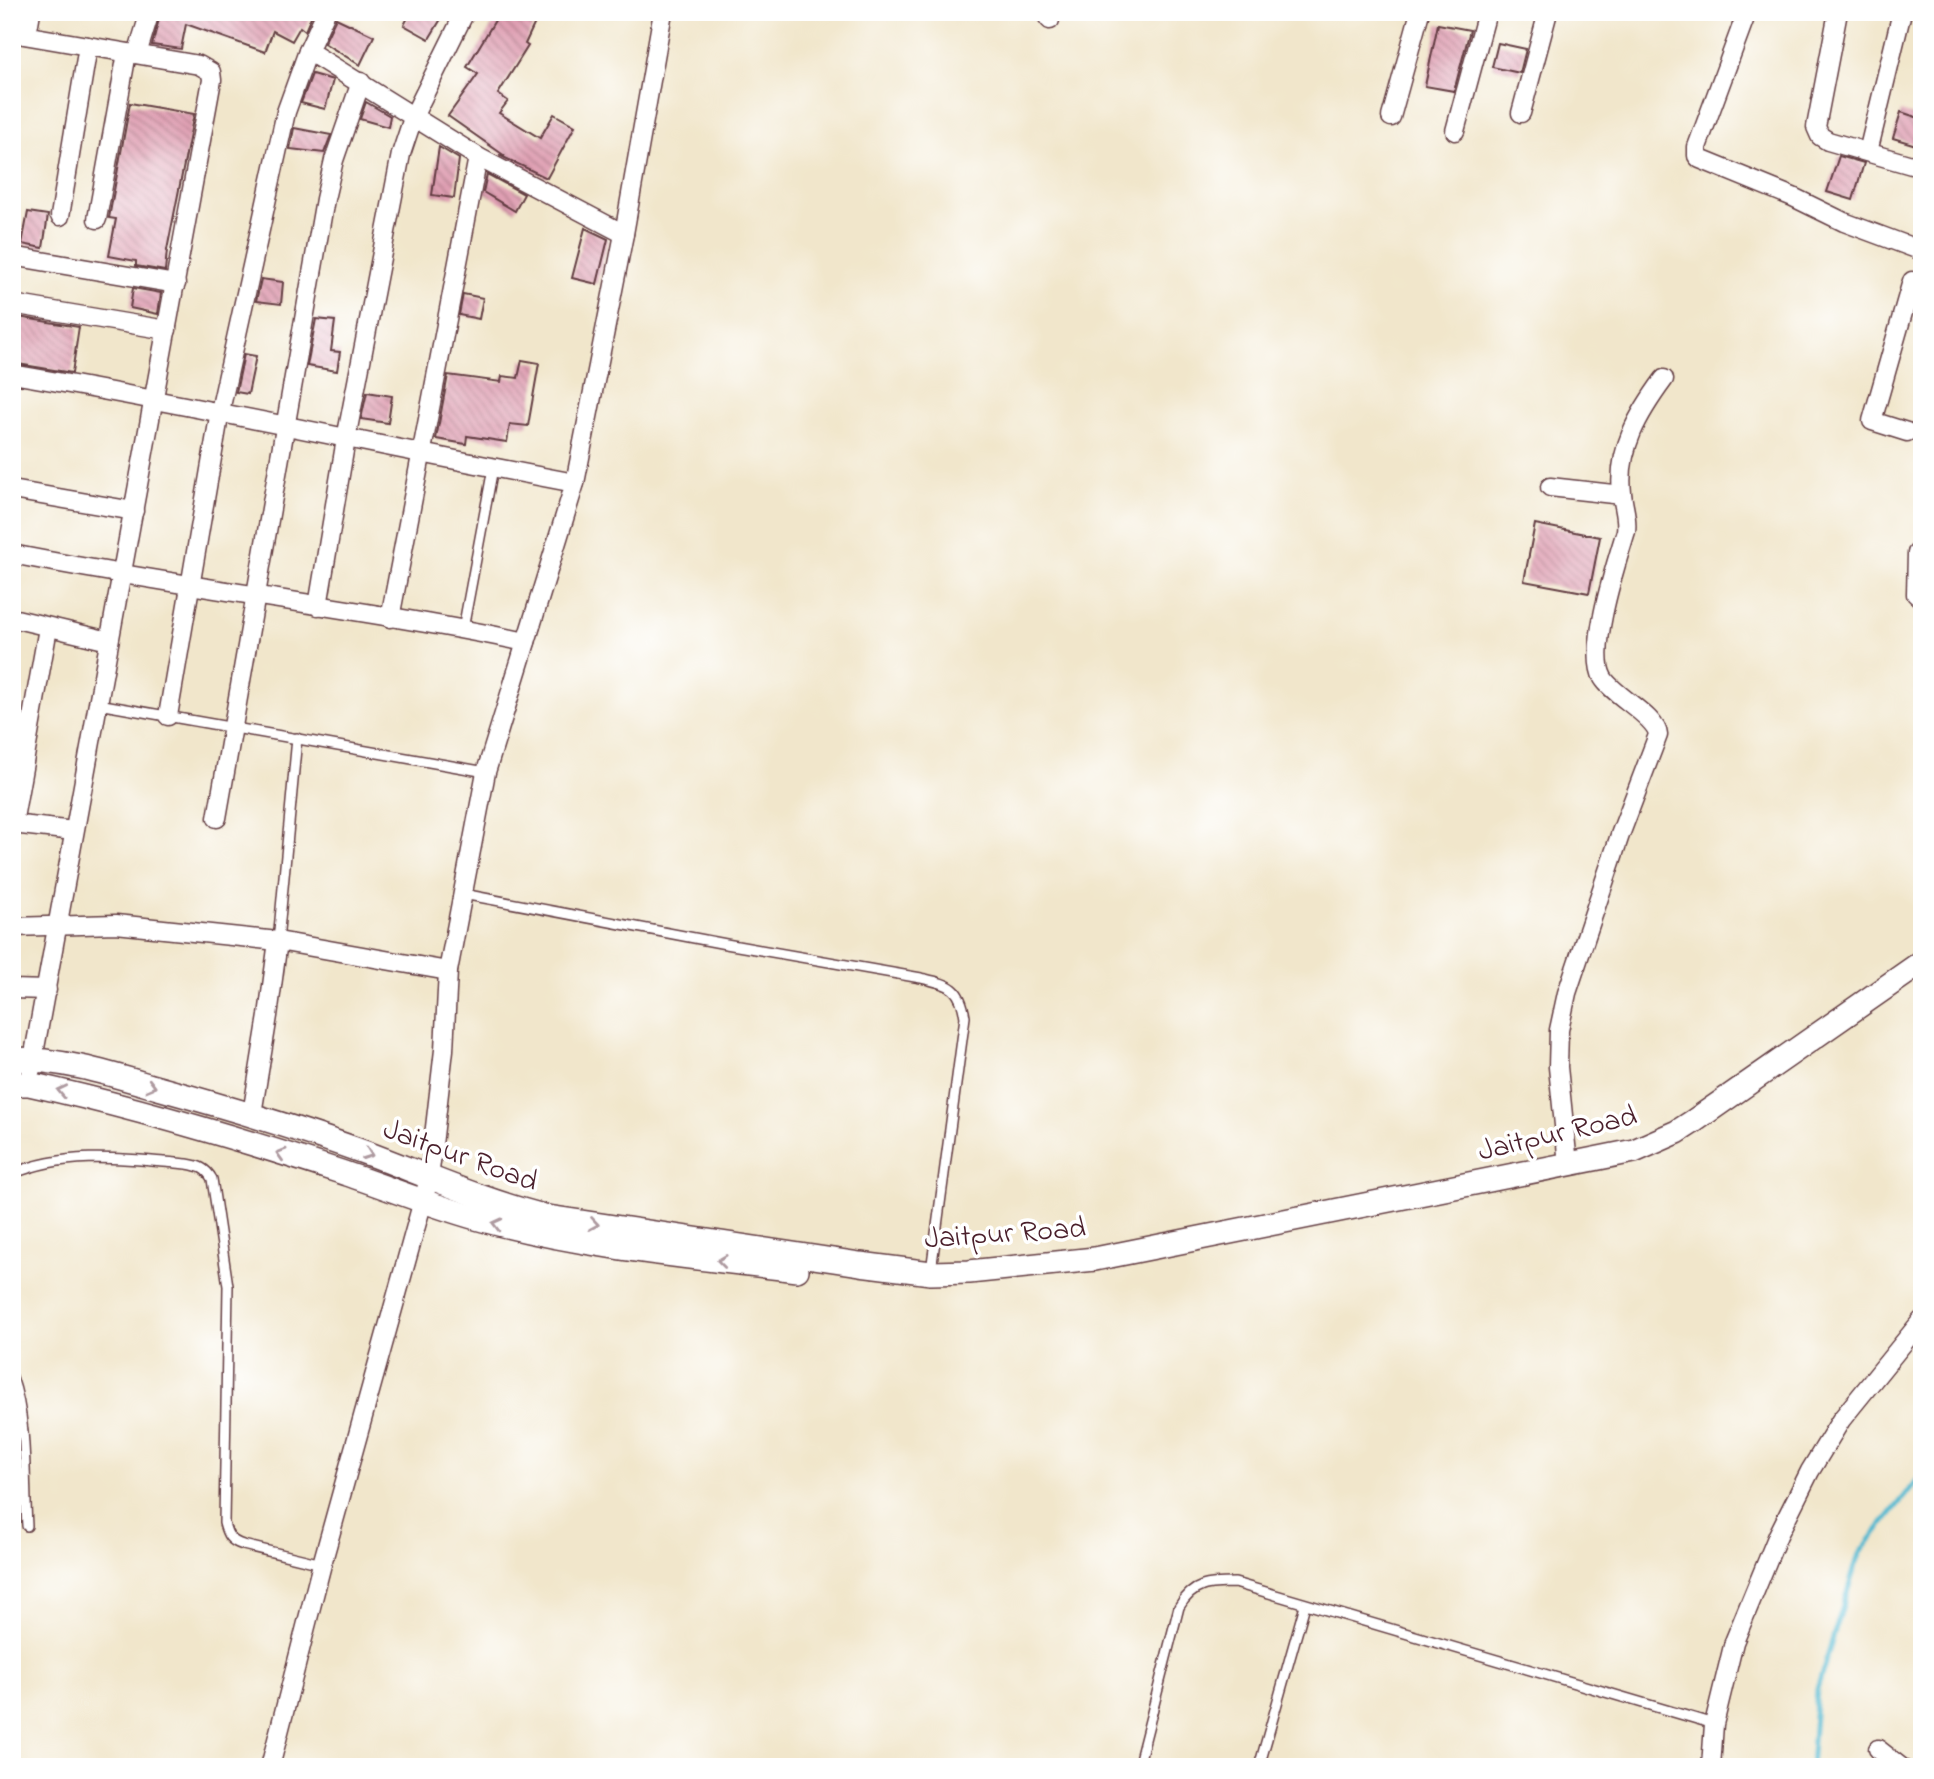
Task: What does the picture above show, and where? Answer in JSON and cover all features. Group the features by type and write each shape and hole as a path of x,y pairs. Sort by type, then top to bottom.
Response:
{"street":[{"path":"20,1084 23,1059 47,990 212,80 211,72 199,65 20,34 31,12"},
{"path":"97,219 132,53 150,12"},
{"path":"168,716 220,411 286,112 308,51 326,12"},
{"path":"318,606 346,439 401,154 414,115 465,12"},
{"path":"270,1767 322,1564 427,1190 444,1050 449,971 485,772 575,483 624,234 663,12"},
{"path":"1391,117 1420,12"},
{"path":"1455,131 1487,12"},
{"path":"1521,113 1548,12"},
{"path":"1747,12 1697,146 1697,156 1844,222 1922,251"},
{"path":"1838,12 1816,127 1820,136 1828,141 1922,168"},
{"path":"1868,152 1902,12"},
{"path":"60,216 88,46"},
{"path":"308,51 478,157 624,234"},
{"path":"217,818 325,199 334,160 361,82"},
{"path":"390,618 478,157"},
{"path":"12,256 176,284"},
{"path":"1907,432 1872,421 1912,281 1922,284"},
{"path":"12,304 167,330"},
{"path":"12,374 220,411 346,439 575,483"},
{"path":"1568,1164 1558,1067 1559,1030 1567,993 1620,835 1658,735 1655,724 1612,688 1602,676 1600,665 1605,604 1628,519 1622,495 1626,443 1637,417 1664,379"},
{"path":"1550,487 1622,495"},
{"path":"12,490 134,511"},
{"path":"1917,553 1916,594 1922,599"},
{"path":"12,554 122,576 463,629 526,642"},
{"path":"12,618 109,641"},
{"path":"48,628 13,824 74,831"},
{"path":"12,927 57,928 116,924 278,942 449,971"},
{"path":"251,1114 278,942"},
{"name":"Jaitpur Road","path":"20,1084 147,1112 340,1172 548,1217 860,1264 931,1273 969,1272 1095,1259 1634,1151 1676,1132 1922,962"},
{"name":"Jaitpur Road","path":"23,1059 86,1068 251,1114 372,1155 427,1190 484,1220 586,1243 919,1286 957,1287 1078,1274 1653,1157 1681,1142 1922,978"},
{"path":"12,989 47,990"},
{"path":"1710,1767 1714,1724 1734,1642 1778,1535 1810,1471 1841,1420 1922,1320"},
{"path":"1878,1749 1900,1767"}],"lane":[{"path":"463,629 493,468"},
{"path":"98,704 485,772"},
{"path":"278,942 297,738"},
{"path":"463,894 921,978 957,990 963,1001 965,1017 931,1273"},
{"path":"12,1174 47,1163 97,1157 187,1164 207,1171 212,1179 228,1286 225,1523 228,1535 234,1542 243,1545 322,1564"},
{"path":"12,1377 19,1395 22,1423 27,1526"},
{"path":"1138,1767 1179,1607 1186,1595 1195,1588 1214,1583 1234,1583 1714,1724"},
{"path":"1259,1767 1305,1605"}],"building":[{"path":"161,12 228,12 241,18 244,12 313,12 305,31 300,27 292,41 273,31 265,52 186,24 181,49 152,45"},
{"path":"411,12 429,12 441,19 429,39 404,25"},
{"path":"500,12 540,12 525,44 528,46 498,94 508,101 499,113 540,138 554,114 575,126 547,178 499,155 505,156 448,116 478,74 467,67"},
{"path":"336,18 374,36 360,65 324,43"},
{"path":"1438,24 1470,30 1454,91 1425,86"},
{"path":"1498,43 1526,49 1520,73 1492,67"},
{"path":"312,74 333,80 325,109 301,103"},
{"path":"366,102 390,116 388,127 360,119"},
{"path":"130,103 194,114 165,271 136,266 136,261 109,256 116,219 109,218"},
{"path":"1901,112 1922,119 1916,145 1893,138"},
{"path":"294,128 331,135 324,153 290,149"},
{"path":"439,147 459,159 454,198 432,195"},
{"path":"1839,156 1864,163 1853,200 1827,192"},
{"path":"487,174 524,194 515,211 483,192"},
{"path":"28,212 48,215 43,248 22,244"},
{"path":"585,228 608,239 597,284 572,278"},
{"path":"261,279 283,282 281,304 256,301"},
{"path":"133,288 161,293 158,314 130,308"},
{"path":"463,294 483,298 479,319 459,315"},
{"path":"12,316 79,327 72,373 12,363"},
{"path":"316,319 335,321 331,351 340,352 337,371 307,366"},
{"path":"244,354 256,356 248,394 236,392"},
{"path":"522,360 539,363 528,426 510,424 507,442 467,436 466,444 436,439 448,375 501,382 502,376 518,378"},
{"path":"367,392 392,396 388,423 361,419"},
{"path":"1535,524 1600,537 1589,593 1524,581"}],"waterway":[{"path":"1811,1767 1817,1689 1859,1554 1922,1474"}]}
